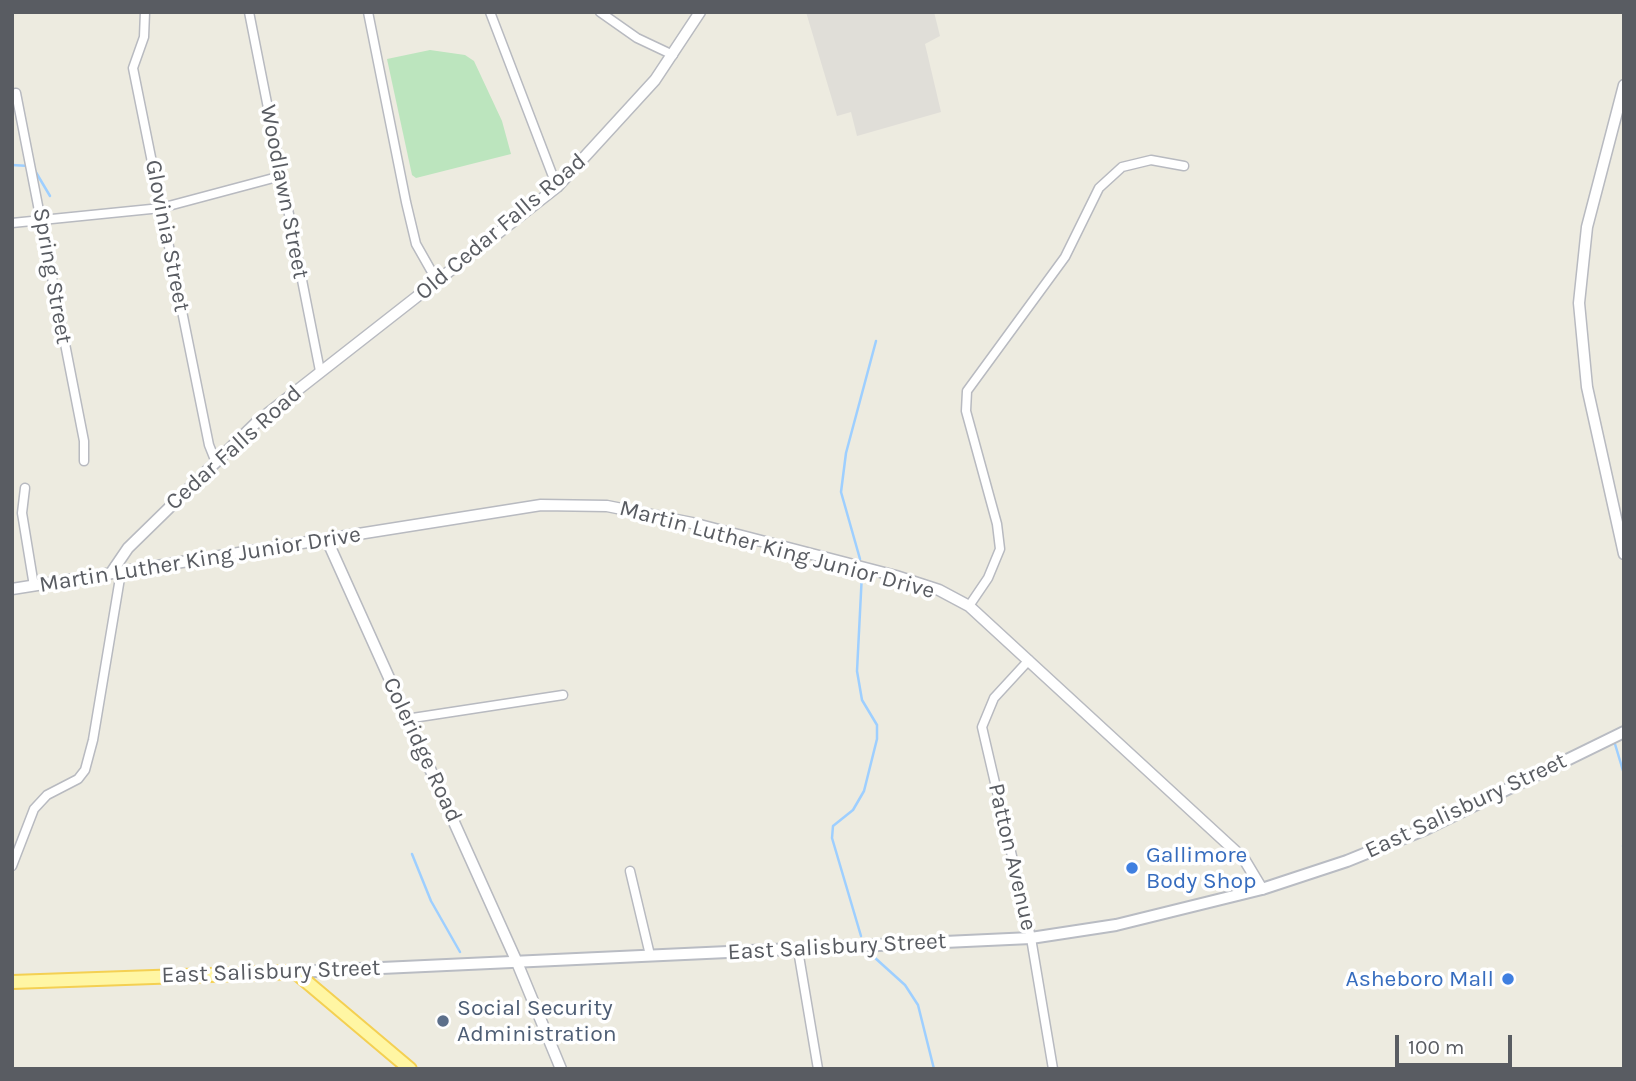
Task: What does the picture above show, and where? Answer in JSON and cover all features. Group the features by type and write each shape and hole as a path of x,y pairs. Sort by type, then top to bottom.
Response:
{"main road":[{"name":"East Salisbury Street","path":"12,982 295,972 1031,938 1116,925 1262,889 1346,861 1426,830 1624,732"},
{"path":"295,972 410,1069"}],"street":[{"name":"Glovinia Street","path":"145,12 144,37 133,68 209,445 215,460"},
{"name":"Woodlawn Street","path":"249,12 320,371"},
{"path":"368,12 416,244 437,281"},
{"path":"490,12 557,187"},
{"path":"600,12 637,38 673,55"},
{"name":"Old Cedar Falls Road","path":"369,333 557,187 626,114 673,55 700,12"},
{"path":"1624,85 1587,227 1579,303 1587,387 1624,554"},
{"name":"Spring Street","path":"16,93 43,221 84,441 85,461"},
{"path":"969,606 988,578 1000,550 997,524 966,411 967,391 1065,257 1099,188 1122,167 1151,160 1184,166"},
{"path":"12,223 161,208 281,176"},
{"name":"Cedar Falls Road","path":"116,573 128,548 215,460 369,333"},
{"path":"24,488 22,513 34,586"},
{"name":"Martin Luther King Junior Drive","path":"12,589 521,507 561,504 607,506 692,523 896,576 939,590 969,606 1244,859 1262,889"},
{"name":"Coleridge Road","path":"327,540 516,960 561,1069"},
{"path":"12,866 34,809 47,795 78,779 85,770 93,740 116,573"},
{"name":"Patton Avenue","path":"1029,660 994,698 982,727 1031,938 1053,1069"},
{"path":"407,719 563,695"},
{"path":"631,871 650,955"},
{"path":"798,950 818,1069"}],"shaded area":[{"path":"806,12 934,12 940,36 925,44 941,112 857,136 851,112 837,116"}],"green space":[{"path":"430,50 465,55 474,61 502,121 511,154 416,178 412,175 387,59"}],"waterway":[{"path":"12,165 29,166"},
{"path":"34,169 50,196"},
{"path":"860,559 841,492 846,453 876,341"},
{"path":"861,936 832,838 833,826 853,810 864,791 877,739 877,725 862,700 857,671 862,573"},
{"path":"1615,744 1624,774"},
{"path":"412,854 431,901 460,952"},
{"path":"874,957 905,985 918,1005 934,1069"}],"place":[{"name":"Gallimore Body Shop","path":"1132,868"},
{"name":"Asheboro Mall","path":"1508,979"},
{"name":"Social Security Administration","path":"443,1021"}]}
